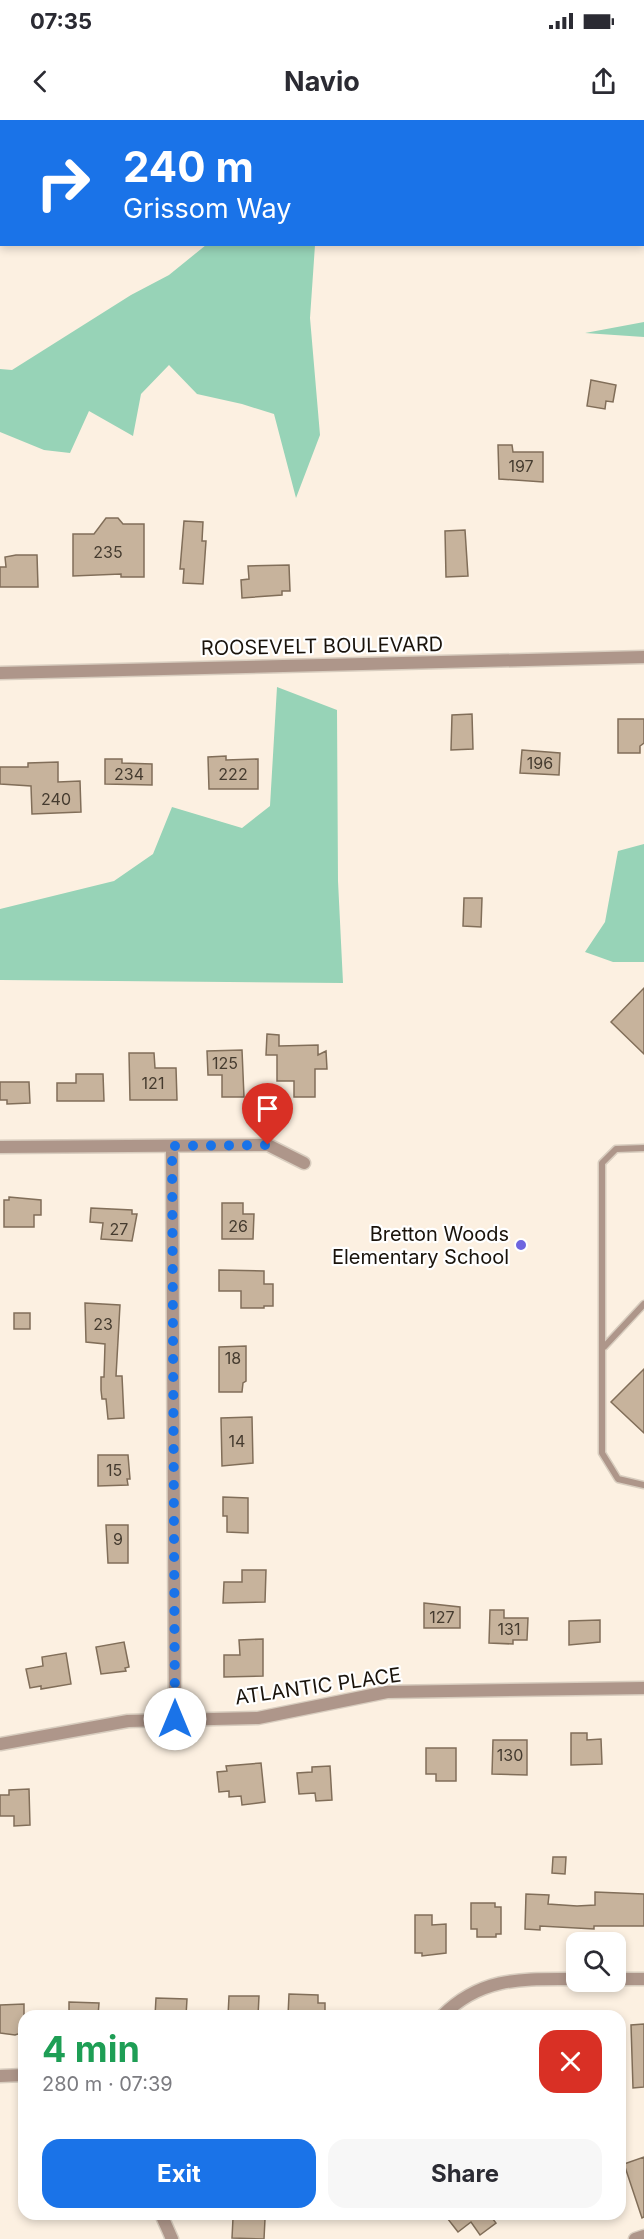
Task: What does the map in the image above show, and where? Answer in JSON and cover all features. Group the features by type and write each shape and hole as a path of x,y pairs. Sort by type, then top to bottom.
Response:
{"street":[{"name":"ROOSEVELT BOULEVARD","path":"0,673 644,657"},
{"path":"0,1147 268,1145 304,1163"},
{"path":"172,1146 175,1719"},
{"name":"ATLANTIC PLACE","path":"0,1744 92,1725 175,1719 258,1718 387,1692 644,1688"},
{"path":"449,2010 467,1994 496,1983 532,1979 566,1979"},
{"path":"626,1979 644,1979"},
{"path":"0,2076 18,2075"},
{"path":"163,2220 171,2239"},
{"path":"635,2239 644,2236"}],"lane":[{"path":"644,1148 616,1149 602,1162 604,1347 602,1453 618,1479 644,1485"},
{"path":"604,1347 644,1304"}],"green space":[{"path":"205,246 315,246 310,318 320,435 296,498 274,414 197,394 169,365 141,394 133,436 89,411 70,453 44,450 0,432 0,369 12,370 131,295 169,275"},
{"path":"644,322 644,337 585,333"},
{"path":"277,687 337,710 338,881 343,983 0,980 0,909 114,881 153,854 172,807 242,828 270,806"},
{"path":"644,844 644,962 613,962 585,952 605,922 618,851"}],"building":[{"path":"591,380 616,385 613,402 606,401 605,409 587,406"},
{"path":"498,445 512,445 513,452 543,452 543,482 499,479"},
{"path":"106,518 118,518 123,524 144,524 144,577 121,577 121,574 73,576 73,534 94,534"},
{"path":"184,521 203,522 202,541 206,541 203,584 183,583 184,569 180,569"},
{"path":"465,530 468,576 446,577 445,531"},
{"path":"37,555 38,587 0,587 0,567 6,567 5,557"},
{"path":"289,565 290,591 282,591 282,595 242,598 241,580 249,579 248,566"},
{"path":"472,714 473,749 451,750 452,715"},
{"path":"618,719 644,719 644,743 640,746 640,753 618,753"},
{"path":"522,750 560,753 559,775 520,773"},
{"path":"226,756 226,760 258,759 258,789 209,789 208,757"},
{"path":"105,759 122,759 122,763 152,764 152,785 105,784"},
{"path":"58,762 58,782 80,781 81,812 32,814 31,786 0,784 0,767 28,767 28,763"},
{"path":"464,898 482,898 481,927 463,926"},
{"path":"644,988 644,1054 611,1022"},
{"path":"267,1034 279,1035 279,1046 318,1045 318,1055 326,1051 327,1069 315,1069 315,1097 294,1097 294,1081 277,1081 277,1055 266,1055"},
{"path":"242,1050 244,1097 222,1097 222,1075 208,1075 207,1051"},
{"path":"129,1053 154,1053 155,1068 176,1068 177,1100 130,1100"},
{"path":"76,1074 103,1074 104,1101 57,1101 57,1083 76,1083"},
{"path":"0,1082 29,1082 30,1103 7,1104 7,1100 0,1100"},
{"path":"9,1197 41,1200 41,1215 34,1215 34,1227 4,1227 4,1200 9,1200"},
{"path":"222,1203 243,1203 243,1214 254,1214 253,1239 222,1239"},
{"path":"91,1208 132,1210 132,1214 137,1214 132,1241 101,1239 103,1223 90,1222"},
{"path":"219,1270 264,1271 264,1284 273,1284 273,1306 241,1308 241,1291 219,1291"},
{"path":"85,1303 120,1305 116,1376 122,1376 124,1418 108,1419 106,1399 102,1399 101,1390 101,1377 104,1377 105,1344 86,1342"},
{"path":"14,1313 30,1313 30,1329 14,1329"},
{"path":"246,1346 246,1381 243,1383 242,1392 219,1392 219,1347"},
{"path":"644,1369 644,1433 611,1402"},
{"path":"252,1417 253,1463 222,1466 221,1418"},
{"path":"98,1455 128,1455 130,1479 127,1479 128,1485 98,1486"},
{"path":"223,1497 248,1498 248,1533 227,1532 227,1516 223,1516"},
{"path":"106,1525 128,1525 128,1563 108,1563"},
{"path":"242,1570 266,1570 265,1602 223,1603 224,1582 242,1582"},
{"path":"424,1603 460,1607 460,1628 424,1628"},
{"path":"490,1610 504,1610 504,1618 528,1618 527,1640 513,1640 513,1644 489,1643"},
{"path":"600,1620 600,1642 569,1645 569,1621"},
{"path":"263,1639 263,1676 224,1677 224,1655 240,1655 239,1640"},
{"path":"124,1642 129,1667 125,1668 126,1671 101,1674 96,1647"},
{"path":"66,1653 71,1684 41,1689 41,1686 30,1688 26,1669 43,1666 42,1657"},
{"path":"571,1733 587,1733 587,1740 601,1739 602,1764 571,1765"},
{"path":"493,1740 527,1740 527,1775 492,1774"},
{"path":"426,1748 456,1748 456,1781 436,1781 436,1774 426,1774"},
{"path":"261,1763 265,1802 242,1805 241,1796 229,1797 229,1791 219,1792 217,1772 227,1771 226,1766"},
{"path":"330,1766 332,1800 316,1801 315,1793 299,1794 297,1773 312,1772 312,1767"},
{"path":"29,1789 30,1825 14,1826 14,1816 0,1816 0,1795 9,1795 9,1790"},
{"path":"553,1857 566,1857 565,1874 552,1873"},
{"path":"595,1892 644,1894 644,1926 594,1926 594,1929 540,1926 540,1930 525,1929 526,1894 549,1895 548,1904 577,1906 595,1905"},
{"path":"471,1903 495,1903 495,1907 501,1907 501,1934 496,1934 496,1937 477,1937 477,1929 471,1929"},
{"path":"415,1915 432,1915 432,1925 446,1924 446,1953 422,1956 422,1953 415,1953"},
{"path":"289,1994 318,1995 318,2003 325,2003 325,2010 288,2010"},
{"path":"229,1996 259,1996 258,2010 228,2010"},
{"path":"156,1998 187,1999 186,2010 155,2010"},
{"path":"69,2002 99,2003 98,2010 69,2010"},
{"path":"24,2004 24,2010 18,2010 18,2034 0,2033 0,2005"},
{"path":"644,2024 644,2087 633,2088 631,2025"},
{"path":"644,2157 644,2217 642,2218 626,2170 626,2163"},
{"path":"233,2220 265,2220 264,2239 232,2238"},
{"path":"449,2220 494,2220 496,2223 480,2235 471,2222 458,2232"}],"place":[{"name":"Bretton Woods Elementary School","path":"521,1245"}],"route":[{"path":"175,1719 176,1519 172,1146 268,1145"}]}
